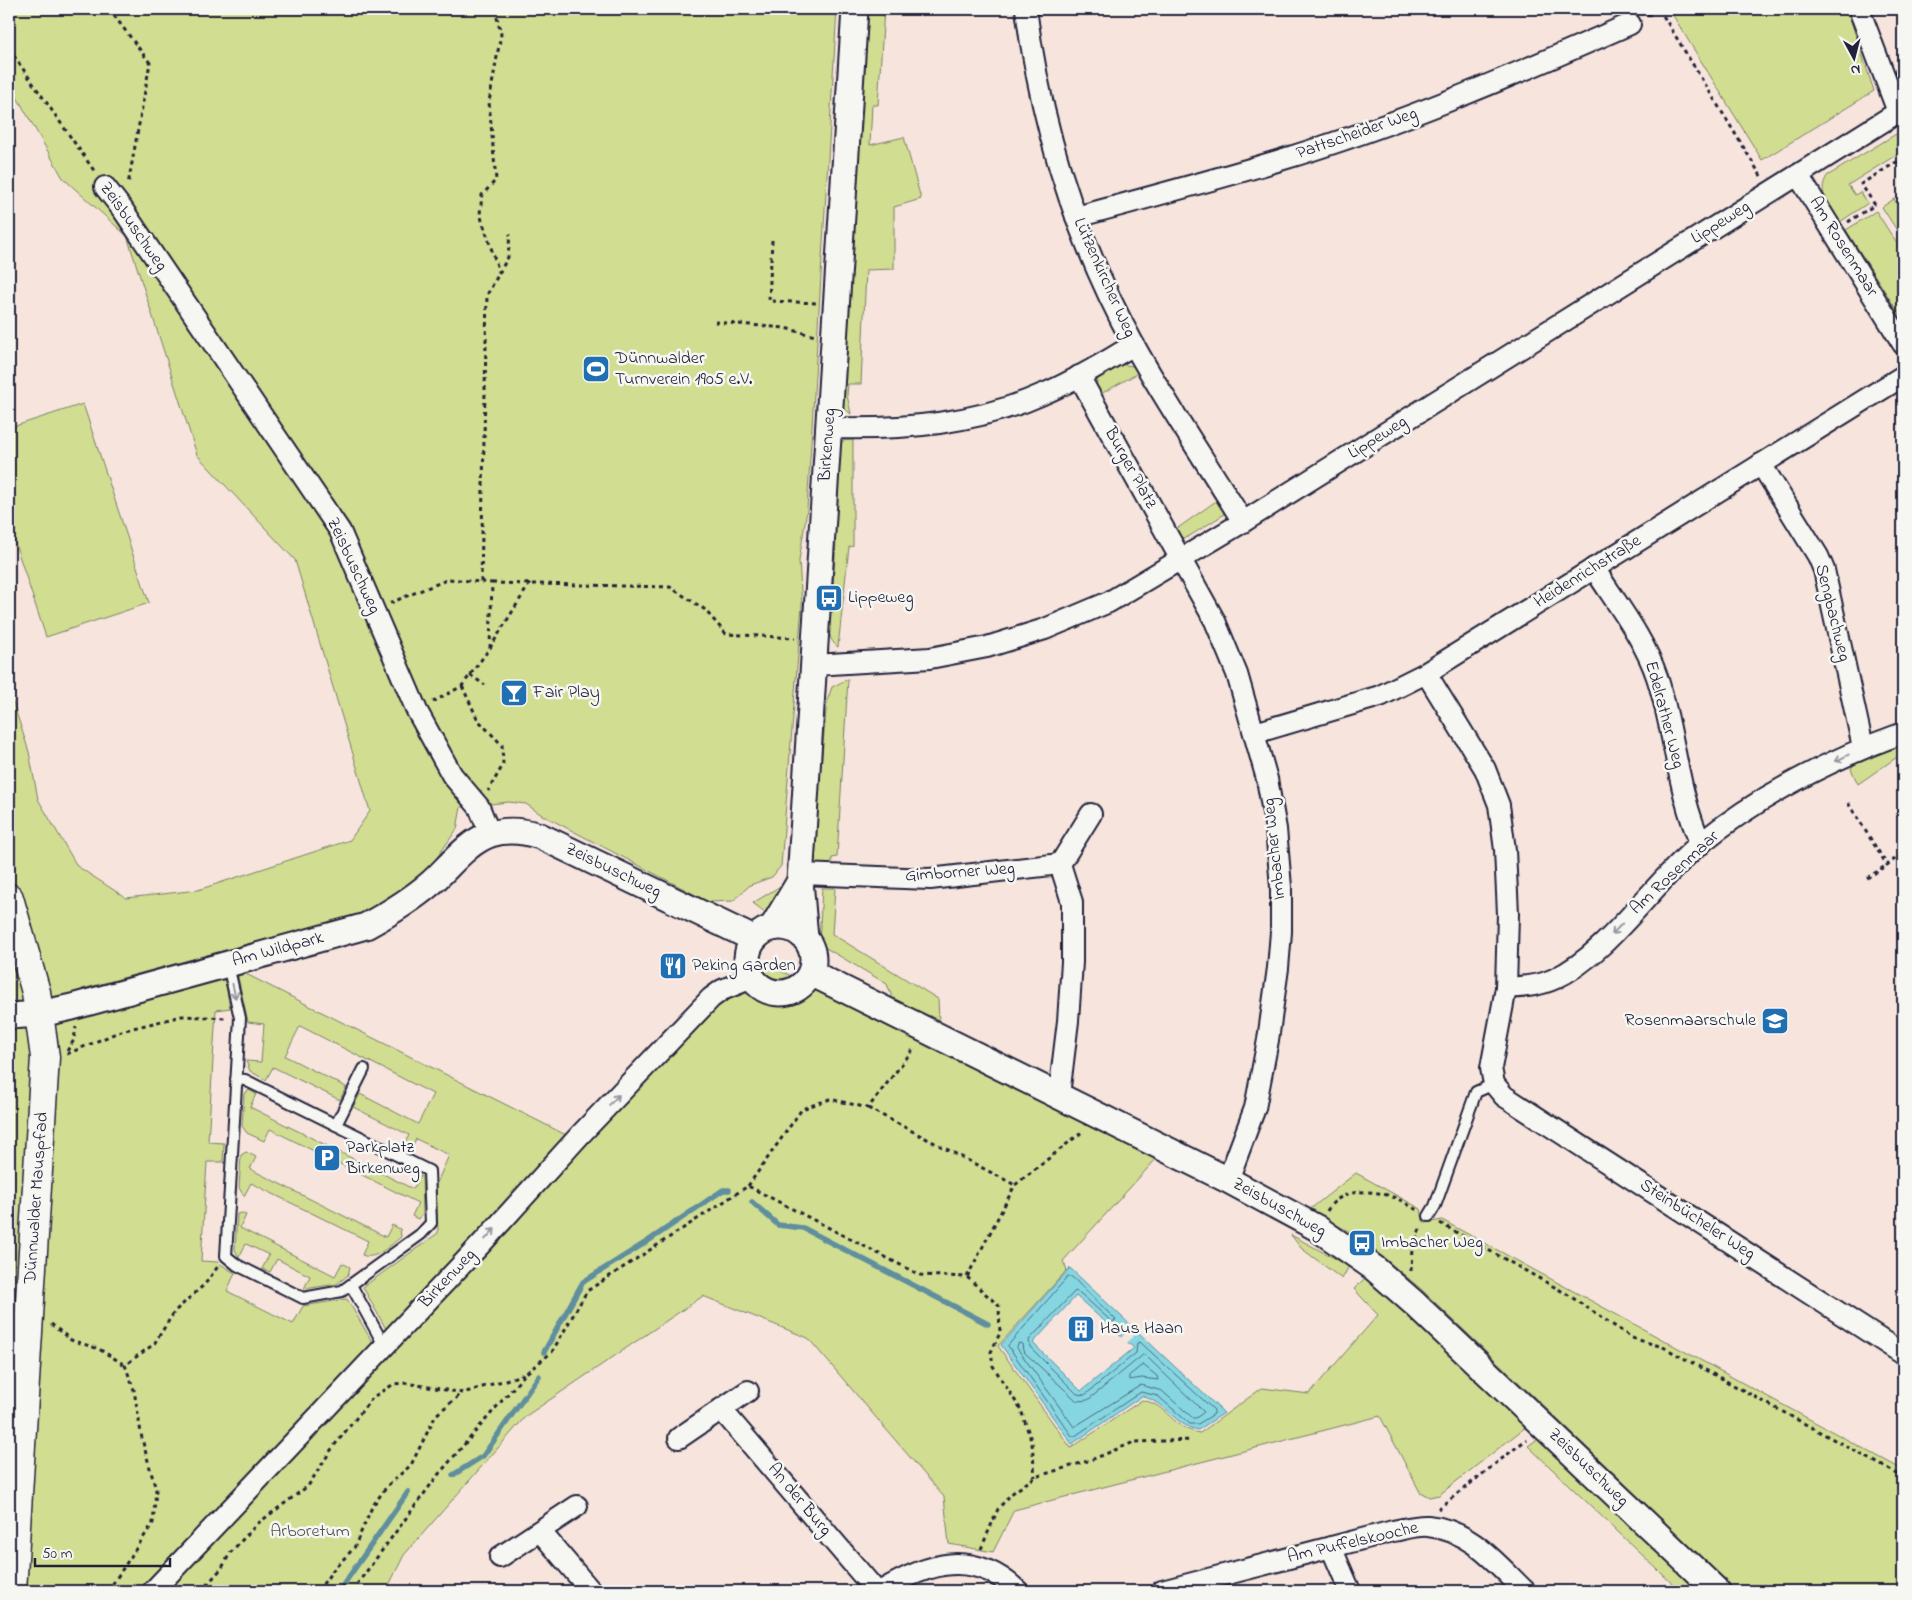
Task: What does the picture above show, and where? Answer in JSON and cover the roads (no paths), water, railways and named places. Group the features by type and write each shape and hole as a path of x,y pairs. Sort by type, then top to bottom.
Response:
{"main road":[{"name":"Dünnwalder Mauspfad","path":"9,898 40,1014 55,1056 30,1298 12,1591"}],"street":[{"name":"Birkenweg","path":"805,938 800,878 838,304 855,9"},
{"name":"Lützenkircher Weg","path":"1026,9 1042,106 1076,217 1134,345 1243,522"},
{"path":"1859,9 1901,111"},
{"name":"Pattscheider Weg","path":"1076,217 1278,161 1405,118 1514,76 1630,24"},
{"name":"Lippeweg","path":"814,665 930,658 987,647 1045,629 1109,602 1243,522 1901,111"},
{"name":"Am Rosenmaar","path":"1798,175 1903,344"},
{"name":"Zeisbuschweg","path":"105,187 123,210 340,531 417,711 452,775 479,807 490,834 523,831 540,836 763,933"},
{"path":"830,428 890,428 961,420 1044,394 1134,345"},
{"name":"Burger Platz","path":"1079,376 1182,559"},
{"name":"Heidenrichstraße","path":"1255,733 1380,696 1426,672 1903,376"},
{"name":"Sengbachweg","path":"1761,464 1818,556 1824,570 1864,747"},
{"name":"Imbacher Weg","path":"1182,559 1215,621 1236,674 1255,733 1267,779 1276,829 1281,887 1281,932 1268,1040 1255,1108 1228,1180"},
{"name":"Edelrather Weg","path":"1594,568 1649,656 1658,679 1690,821 1701,844"},
{"path":"1426,672 1486,768 1499,805 1505,850 1508,914 1506,988 1491,1068 1494,1084"},
{"name":"Am Rosenmaar","path":"1506,988 1531,986 1554,979 1584,962 1701,844 1797,780 1864,747 1903,733"},
{"path":"1060,1095 1069,1012 1072,902 1060,864 1091,814"},
{"name":"Am Wildpark","path":"9,1016 40,1014 72,1007 366,926 399,909 472,845 490,834"},
{"name":"Gimborner Weg","path":"800,878 930,880 1060,864"},
{"name":"Birkenweg","path":"763,933 800,878"},
{"path":"790,928 805,938 813,955 811,973 799,987 782,994 765,990 752,978 746,958 763,933 790,928"},
{"name":"Zeisbuschweg","path":"811,973 1060,1095 1228,1180 1317,1228 1365,1261 1414,1304 1717,1591"},
{"name":"Birkenweg","path":"153,1591 385,1347 580,1135 711,998 722,990 752,978"},
{"name":"Steinbücheler Weg","path":"1494,1084 1504,1096 1903,1354"},
{"path":"679,1438 748,1392"},
{"name":"An der Burg","path":"721,1409 876,1591"},
{"path":"500,1557 577,1506"},
{"name":"Am Puffelskooche","path":"1162,1591 1209,1586 1331,1547 1393,1531 1426,1526 1452,1531 1475,1543 1525,1591"},
{"path":"540,1530 591,1591"},
{"path":"1331,1547 1350,1591"},
{"path":"880,1591 909,1574 930,1566 955,1564 976,1567 995,1574 1018,1591"}],"lane":[{"path":"228,964 240,1018 236,1079 226,1256 237,1265 303,1298 342,1291 421,1234 431,1223 429,1171 245,1080 236,1079"},
{"path":"336,1125 364,1069"},
{"path":"1429,1216 1435,1206 1476,1092 1494,1084"},
{"path":"351,1284 385,1347"}],"water":[{"path":"1070,1268 1224,1413 1198,1430 1183,1424 1151,1399 1142,1396 1072,1444 1001,1345","holes":["1076,1296 1134,1348 1081,1391 1033,1343"]}],"waterway":[{"path":"544,1352 583,1282 723,1190 729,1190"},
{"path":"752,1202 778,1225 803,1228 988,1324"},
{"path":"453,1475 483,1456 539,1376"},
{"path":"339,1591 408,1492"}],"place":[{"name":"Dünnwalder Turnverein 1905 e.V.","path":"596,369"},
{"name":"Lippeweg","path":"829,598"},
{"name":"Fair Play","path":"514,693"},
{"name":"Peking Garden","path":"673,966"},
{"name":"Rosenmaarschule","path":"1775,1021"},
{"name":"Parkplatz Birkenweg","path":"327,1158"},
{"name":"Imbacher Weg","path":"1362,1243"},
{"name":"Haus Haan","path":"1081,1329"}],"park label":[{"name":"Arboretum","path":"310,1532"}]}
